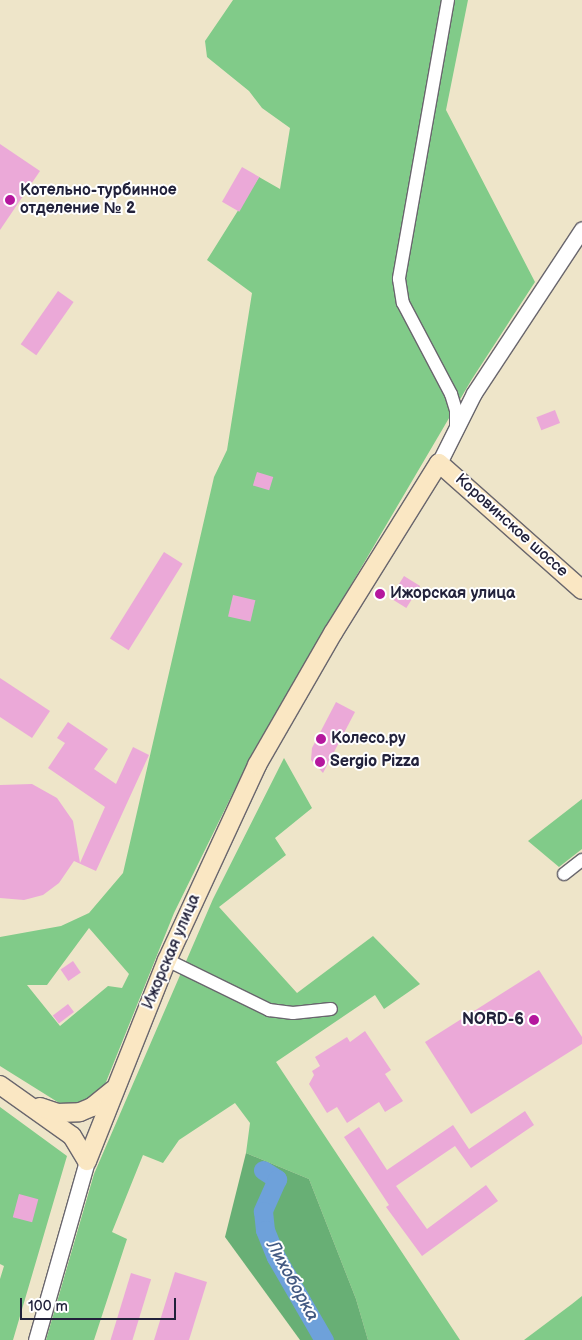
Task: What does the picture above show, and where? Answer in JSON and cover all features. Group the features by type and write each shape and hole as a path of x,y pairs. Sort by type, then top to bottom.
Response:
{"main road":[{"name":"Коровинское шоссе","path":"439,463 582,590"},
{"name":"Ижорская улица","path":"87,1161 167,960 258,765 334,632 439,463"},
{"path":"0,1085 72,1136 87,1161"},
{"path":"15,1095 50,1112 66,1114 92,1107 117,1085"}],"street":[{"path":"448,0 399,280 403,303 451,394 456,410 456,428"},
{"name":"Ижорская улица","path":"439,463 474,393 582,229"},
{"path":"564,874 582,860"},
{"path":"167,960 270,1010 293,1013 331,1009"},
{"name":"Ижорская улица","path":"36,1340 87,1161"}],"green space":[{"path":"233,0 468,0 446,110 535,282 472,379 254,750 174,913 104,1087 93,1103 64,1106 0,1066 0,937 61,926 89,913 123,873 214,477 227,450 252,293 207,260 259,177 280,189 290,128 262,108 249,91 207,57 205,41","holes":["89,928 129,974 122,988 108,986 60,1026 27,985 47,985"]},
{"path":"284,758 312,808 275,838 286,855 219,907 297,993 373,936 420,984 384,1009 375,995 276,1062 460,1340 368,1340 356,1299 309,1179 246,1153 250,1123 235,1103 179,1140 163,1163 143,1155 112,1232 127,1239 94,1340 46,1340 94,1174 213,899"},
{"path":"582,799 582,849 559,867 528,841"},
{"path":"0,1107 67,1156 13,1340 0,1340 0,1279 4,1266 0,1264"},
{"path":"246,1153 309,1179 356,1299 368,1340 300,1340 225,1237"},
{"path":"582,1296 582,1340 524,1340 572,1304"}],"building":[{"name":"Котельно-турбинное отделение № 2","path":"0,144 40,171 0,230"},
{"path":"242,167 259,177 239,212 222,202"},
{"path":"58,291 74,302 36,355 21,344"},
{"path":"555,410 560,423 541,430 536,417"},
{"path":"257,472 273,477 269,490 253,485"},
{"path":"164,552 183,564 129,650 110,639"},
{"path":"404,576 420,586 406,608 390,598"},
{"path":"233,595 255,600 250,622 228,616"},
{"path":"0,678 50,711 32,738 0,717"},
{"path":"336,702 355,712 323,773 311,760 312,748"},
{"path":"68,722 108,749 94,769 116,784 133,747 149,755 96,871 74,861 59,883 43,895 24,900 0,898 0,785 32,784 57,798 73,821 80,863 105,807 48,768 65,743 57,738"},
{"path":"73,961 81,973 68,981 61,969"},
{"path":"539,970 582,1037 582,1044 471,1114 425,1042"},
{"path":"68,1004 74,1012 59,1023 53,1015"},
{"path":"365,1031 391,1070 385,1074 403,1101 385,1112 379,1102 347,1123 337,1107 327,1113 309,1084 314,1075 312,1071 320,1066 315,1057 347,1037 350,1042"},
{"path":"525,1111 534,1125 471,1168 455,1146 396,1186 427,1229 486,1185 498,1201 422,1256 386,1207 389,1205 344,1137 359,1127 387,1170 453,1125 469,1149"},
{"path":"19,1194 38,1199 32,1222 13,1217"},
{"path":"175,1272 207,1282 189,1340 154,1340"},
{"path":"131,1273 151,1279 132,1340 111,1340"}],"waterway":[{"name":"Лихоборка","path":"263,1170 277,1179 263,1211 265,1230 276,1257 324,1340"}],"place":[{"name":"Котельно-турбинное отделение № 2","path":"10,200"},
{"name":"Ижорская улица","path":"380,594"},
{"name":"Колесо.ру","path":"321,739"},
{"name":"Sergio Pizza","path":"320,762"},
{"name":"NORD-6","path":"534,1020"}]}
